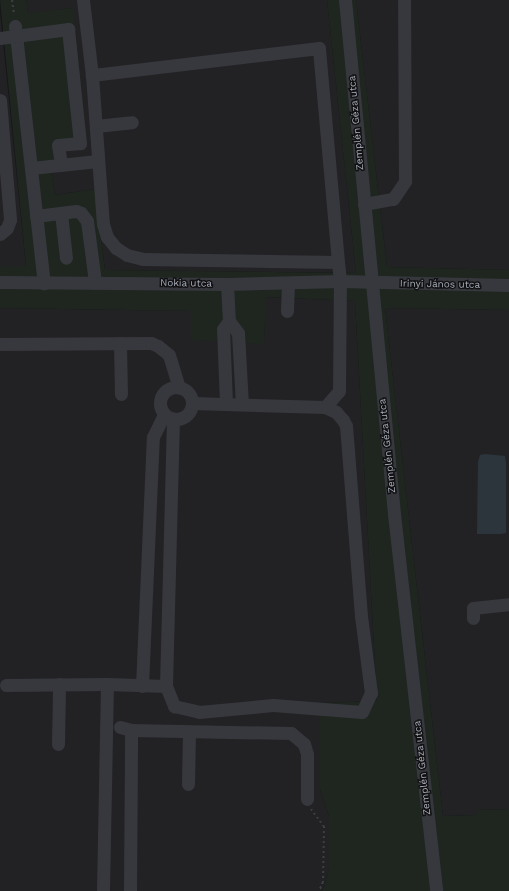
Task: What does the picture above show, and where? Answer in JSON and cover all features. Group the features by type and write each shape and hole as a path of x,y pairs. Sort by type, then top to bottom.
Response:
{"street":[{"path":"83,0 92,75 104,224 107,237 116,248 126,255 143,259 338,262"},
{"name":"Zemplén Géza utca","path":"345,0 394,514 436,891"},
{"path":"364,204 394,199 405,180 404,0"},
{"path":"0,38 16,31 43,40 68,29 80,143 57,141 61,165"},
{"path":"16,31 44,283"},
{"path":"92,75 319,48 340,282 339,391 325,407"},
{"path":"0,100 10,220 7,228 0,234"},
{"path":"96,126 132,122"},
{"path":"31,168 98,161"},
{"path":"36,216 76,211 87,221 95,282"},
{"path":"61,213 66,258"},
{"name":"Nokia utca","path":"0,282 227,284 371,282"},
{"name":"Irinyi János utca","path":"371,282 509,285"},
{"path":"287,310 288,283"},
{"path":"227,284 230,321 238,333 242,404"},
{"path":"226,403 223,329 230,321"},
{"path":"120,343 121,394"},
{"path":"0,344 151,343 164,350 168,355 179,387"},
{"path":"168,417 179,419 189,413 192,403 188,392 179,387 169,388 161,395 159,405 168,417 171,517 166,686 174,706 199,712 273,705 362,712 371,693 361,616 346,426 340,415 325,407 192,403"},
{"path":"142,686 153,437 168,417"},
{"path":"150,517 171,517"},
{"path":"473,618 473,608 509,604"},
{"path":"58,744 59,684"},
{"path":"6,685 107,684 166,686"},
{"path":"103,891 107,684"},
{"path":"130,891 125,729 189,732 291,733 304,744 307,754 307,799"},
{"path":"188,784 189,732"}],"path":[{"path":"12,0 16,31"},
{"path":"307,799 309,808 324,826 323,882 319,891"}],"shaded area":[{"path":"0,0 26,0 28,13 73,8 87,139 81,147 62,148 51,170 55,195 95,189 105,270 356,273 327,0 356,0 387,267 509,270 509,310 385,308 443,816 477,815 478,810 509,809 509,891 322,891 329,870 329,817 320,789 320,703 377,701 355,301 266,297 264,344 191,340 191,311 0,308 0,266 26,266"},
{"path":"26,0 327,0 356,273 105,270 95,189 55,195 51,170 62,148 73,8 28,14"},
{"path":"356,0 509,0 509,270 387,267"},
{"path":"0,12 26,267 0,266"},
{"path":"265,297 355,301 377,701 320,703 320,789 329,817 329,870 322,891 0,891 0,308 191,311 264,344"},
{"path":"385,308 509,310 509,809 478,810 478,815 443,816"},
{"path":"480,455 505,456 506,533 477,534 478,462"}]}
